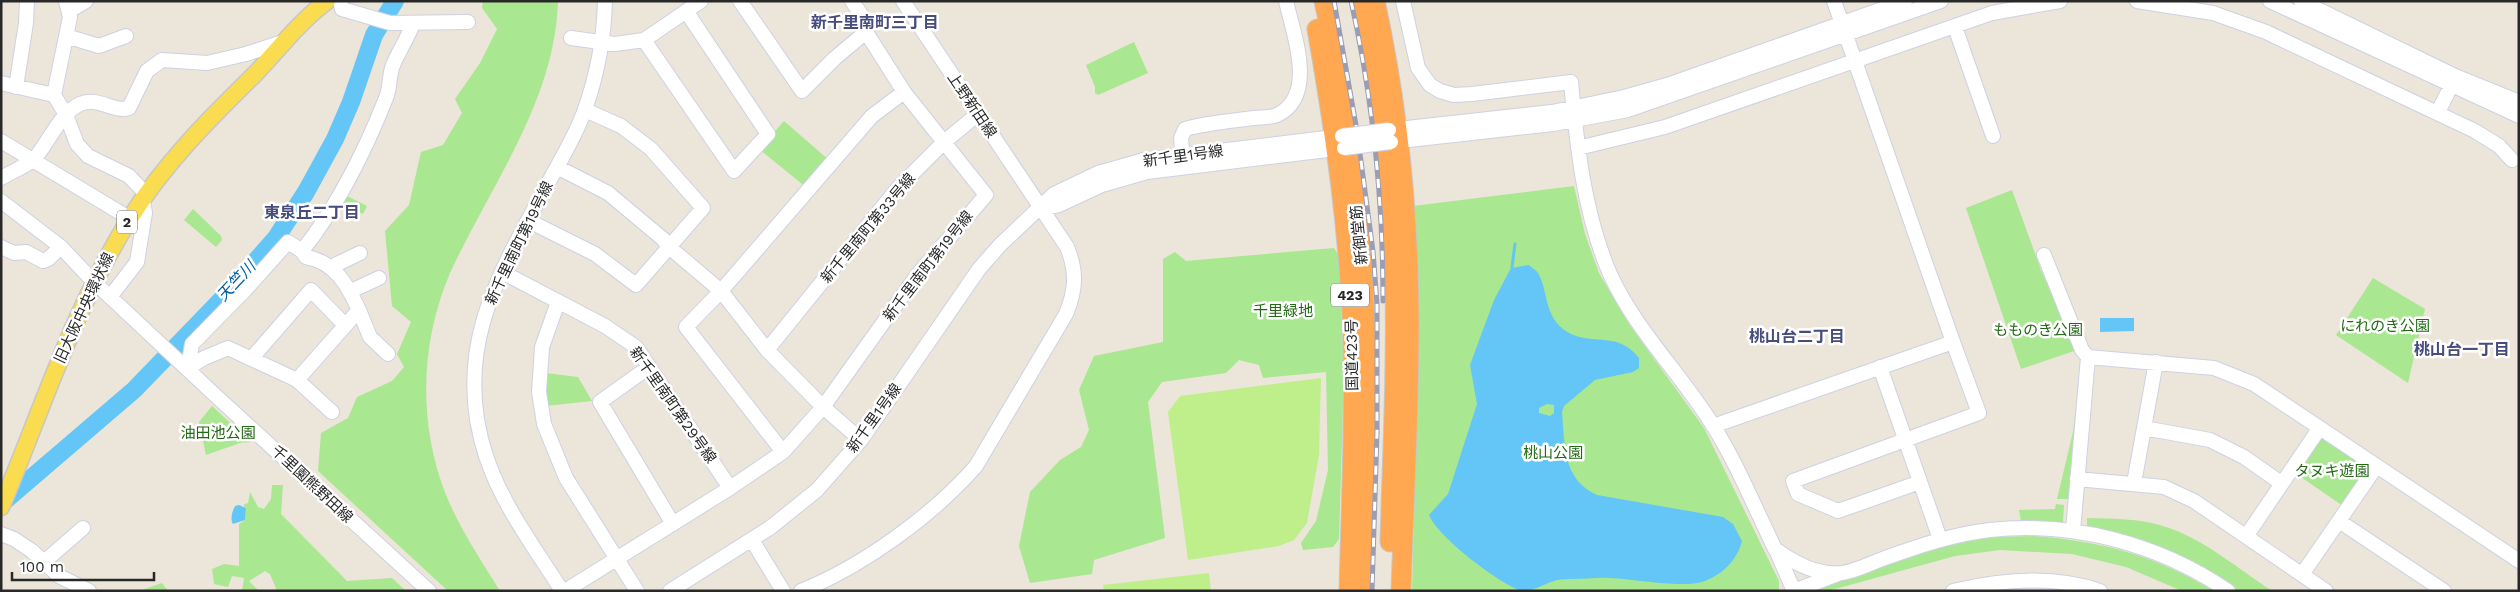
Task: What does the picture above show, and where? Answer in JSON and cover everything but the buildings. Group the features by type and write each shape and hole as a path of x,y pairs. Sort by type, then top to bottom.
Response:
{"highway":[{"name":"国道423号","path":"1311,1 1339,142 1349,273 1353,339 1349,591"},
{"name":"新御堂筋","path":"1324,1 1346,128 1363,275 1367,424 1362,591"},
{"path":"1361,1 1379,101 1389,186 1393,247 1395,354 1388,591"},
{"path":"1375,1 1406,228 1409,310 1401,591"}],"main road":[{"name":"旧大阪中央環状線","path":"4,496 68,337 93,281 130,218 144,197 205,123 287,41 319,4"}],"street":[{"path":"16,87 26,23 27,1"},
{"path":"86,1 68,6 66,36 54,95 66,115 77,144 88,156 129,176 144,197 146,214 137,262 110,297"},
{"path":"340,1 342,9 390,23 468,22"},
{"name":"新千里南町第19号線","path":"605,1 602,42 585,110 488,301 477,343 474,392 478,425 486,457 503,495 564,591 730,488 783,452 823,408 918,274 986,195 904,92 866,32 866,22 852,1"},
{"path":"571,38 615,44 644,40 701,1"},
{"path":"740,1 802,91 835,58 866,32"},
{"name":"上野新田線","path":"801,591 857,564 958,487 976,466 1066,314 1073,297 1075,283 1067,246 903,1"},
{"path":"1183,160 1181,138 1185,129 1277,115 1290,105 1297,93 1301,80 1300,64 1286,1"},
{"path":"1403,1 1418,68 1430,85 1440,91 1454,95 1472,94 1570,82 1578,148 1596,237 1610,273 1631,312 1678,374 1713,426 1776,550 1794,591 1940,539 1990,530 2035,528 2073,531 2132,545 2188,567 2228,591"},
{"path":"1834,1 1979,413 1793,481 1798,494 1838,511 1920,482"},
{"path":"1845,29 1905,1"},
{"path":"1845,29 1941,1"},
{"path":"1578,148 1665,127 1992,13 2060,1"},
{"path":"2138,1 2213,13 2266,32 2438,112 2500,146 2512,160"},
{"path":"2270,1 2519,116"},
{"path":"2301,1 2455,76 2519,102"},
{"path":"644,40 734,171 768,134 686,11"},
{"path":"302,251 318,230 354,165 387,96 392,68 408,40 412,23"},
{"path":"1955,27 1993,136"},
{"name":"新千里1号線","path":"670,591 752,540 791,512 817,490 861,440 979,269 1000,245 1042,208 1060,205 1102,185 1183,160 1574,115 1845,29"},
{"path":"66,36 99,46 122,40"},
{"path":"1,178 33,159 66,115 80,104 93,102 124,110 129,108 147,71 162,60 207,64 287,41"},
{"path":"1,83 54,95"},
{"path":"2438,112 2451,86"},
{"path":"783,452 686,327 721,291 872,116 904,92"},
{"path":"529,221 595,254 636,285 703,208 651,149 622,126 585,110"},
{"name":"新千里南町第33号線","path":"767,350 898,188 944,142 978,114"},
{"path":"1,141 130,218"},
{"path":"557,167 608,193 663,238 669,247 721,291 767,350 823,408 861,440"},
{"name":"千里園熊野田線","path":"1,202 61,247 110,297 429,591"},
{"path":"188,368 192,344 245,290 288,242 302,251 306,257 320,260 331,267 350,291 370,337 388,354"},
{"path":"1,246 14,253 26,252 43,261 48,260 61,247"},
{"path":"331,267 360,253"},
{"path":"2044,255 2082,350 2088,357 2214,368 2254,384 2519,561"},
{"name":"新千里南町第29号線","path":"502,272 605,326 636,346 730,488"},
{"path":"350,291 379,278"},
{"path":"251,359 312,290 345,325"},
{"path":"558,302 542,347 539,392 544,424 566,478 637,591"},
{"path":"297,380 359,310"},
{"path":"1713,426 1953,342"},
{"path":"188,368 228,348 297,380 332,412"},
{"path":"2073,531 2088,357"},
{"path":"2134,483 2156,362"},
{"path":"649,366 600,402 673,524"},
{"path":"1880,367 1940,539"},
{"path":"2144,428 2210,440 2244,457 2281,483"},
{"path":"2248,536 2281,483 2319,428"},
{"path":"2304,573 2376,467"},
{"path":"2077,479 2164,487 2194,501 2304,573 2326,591"},
{"path":"2339,521 2444,591"},
{"path":"46,561 83,528"},
{"path":"1,534 14,539 46,561 59,576 90,591"},
{"path":"752,540 783,591"},
{"path":"1776,550 1794,562 1817,571 1842,573"},
{"path":"1952,591 2041,586 2093,590"}],"green space":[{"path":"483,1 558,1 554,38 546,74 533,108 518,142 450,273 433,327 428,355 426,384 427,412 437,468 446,495 458,520 500,591 448,591 318,471 321,433 348,418 357,397 392,381 404,367 397,354 411,322 392,306 385,231 409,205 421,152 443,145 462,113 455,99 480,63 497,29 482,8"},
{"path":"1134,42 1148,73 1098,95 1095,93 1095,87 1086,65"},
{"path":"784,121 830,161 807,188 759,149"},
{"name":"桃山公園","path":"1574,186 1585,234 1599,273 1629,324 1704,428 1779,581 1779,591 1412,591 1418,350 1413,206"},
{"name":"もものき公園","path":"2012,190 2041,270 2077,350 2021,369 1966,208"},
{"path":"343,194 367,206 363,214 338,202"},
{"path":"193,209 221,236 222,240 216,247 184,220"},
{"name":"千里緑地","path":"1334,248 1339,256 1344,373 1339,539 1333,547 1303,550 1301,543 1316,521 1328,470 1326,372 1263,378 1259,365 1239,360 1226,373 1162,382 1148,402 1165,538 1094,560 1092,574 1030,583 1019,546 1030,492 1060,460 1081,447 1089,430 1079,390 1094,356 1163,342 1163,259 1175,252 1186,261"},
{"name":"にれのき公園","path":"2373,278 2425,309 2408,383 2336,335"},
{"path":"546,373 578,377 592,401 546,406"},
{"path":"1321,378 1319,455 1307,523 1294,540 1279,546 1188,560 1168,412 1180,396"},
{"path":"2079,382 2069,499 2057,499 2073,432"},
{"name":"油田池公園","path":"212,406 251,442 240,443 206,455 199,422"},
{"name":"タヌキ遊園","path":"2325,438 2365,465 2367,471 2343,506 2295,473 2318,439"},
{"path":"272,485 283,485 281,514 347,581 392,578 406,591 277,591 270,574 265,571 249,581 259,591 242,591 244,578 232,576 228,587 214,584 212,569 224,564 239,566 239,524 245,520 246,508 243,505 248,503 250,492 258,507 264,509 271,499"},
{"path":"2056,504 2064,505 2063,523 2021,521 2019,510 2055,509"},
{"path":"2087,518 2125,519 2163,526 2178,531 2219,554 2272,591 2238,591 2217,577 2163,549 2133,538 2087,527"},
{"path":"2035,536 2084,542 2128,552 2170,568 2214,591 2182,591 2126,567 2072,554 2000,550 1955,556 1828,591 1810,590 1942,545 1991,537"},
{"path":"1209,573 1211,591 1104,591 1103,585"},
{"path":"162,583 168,591 142,590"}],"water":[{"path":"1529,265 1537,272 1552,316 1563,329 1583,338 1612,341 1621,344 1630,349 1639,358 1639,368 1633,372 1595,380 1564,406 1562,412 1565,449 1571,470 1577,480 1597,495 1723,517 1733,524 1742,541 1740,548 1728,566 1712,578 1696,583 1684,584 1605,578 1563,579 1534,589 1519,590 1496,578 1455,546 1429,515 1448,494 1477,404 1470,365 1494,300 1511,268","holes":["1547,404 1554,405 1554,413 1550,416 1539,413 1539,408"]},
{"path":"2100,318 2134,318 2134,331 2100,332"},
{"path":"239,505 246,508 245,520 233,524 233,511 235,506"}],"waterway":[{"name":"天竺川","path":"1,504 134,390 224,297 276,238 306,192 335,139 351,102 374,35 395,1"},
{"path":"1512,267 1515,244"}],"railway":[{"path":"1334,1 1357,131 1373,251 1377,304 1377,433 1372,591"},
{"path":"1351,1 1365,75 1375,150 1383,263 1383,301"}],"district":[{"name":"新千里南町三丁目","path":"875,22"},
{"name":"東泉丘二丁目","path":"312,212"},
{"name":"桃山台二丁目","path":"1797,336"},
{"name":"桃山台一丁目","path":"2462,349"}]}
